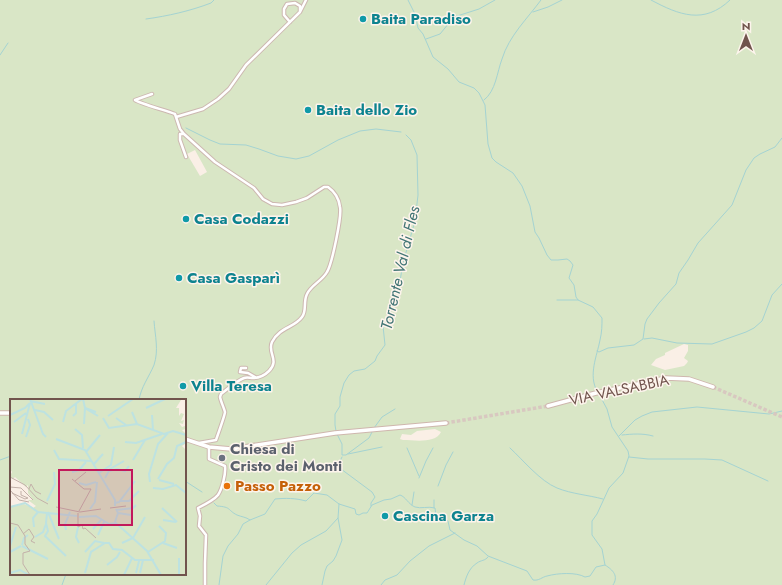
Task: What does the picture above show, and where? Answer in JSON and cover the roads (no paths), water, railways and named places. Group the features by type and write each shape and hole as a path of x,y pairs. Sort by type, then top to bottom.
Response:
{"main road":[{"name":"VIA VALSABBIA","path":"550,406 596,393 652,380 673,377 689,379 713,387"},
{"path":"186,439 209,447 223,449 335,433 446,423"}],"street":[{"path":"176,117 203,109 218,100 229,89 246,65 300,12 306,0"},
{"path":"290,22 284,15 284,9 287,4 295,3 300,6 300,12"},
{"path":"152,94 135,100 138,103 153,106 175,114 180,129 184,134 215,162 254,188 264,200 272,204 282,205 296,202 328,187 334,191 338,199 340,213 328,271 310,288 304,302 305,313 302,317 297,323 282,330 273,341 271,348 274,360 271,369 256,378 245,378 221,394 220,397 225,411 225,416 222,420 217,438 216,440 198,444"},
{"path":"184,134 180,134 180,140 186,157"},
{"path":"246,368 241,368 240,372 248,373 256,378"},
{"path":"205,585 206,535 199,526 200,516 198,508 218,495 225,476 225,466 209,459 209,447"}],"waterway":[{"path":"146,19 187,11 211,3 214,0"},
{"path":"408,0 415,14 418,28 423,34 433,57 448,69 459,82 474,88 479,93 485,105 488,144 492,158 513,173 522,186 530,206 535,232 547,255 551,260 567,259 570,261 573,265 569,278 574,285 576,297 578,300 593,307 602,318 601,334 593,372 594,385 597,391"},
{"path":"426,39 440,34 454,17 479,9 495,0"},
{"path":"484,100 494,86 502,59 509,43 541,0"},
{"path":"533,12 562,0"},
{"path":"651,0 672,10 691,15 711,13 730,0"},
{"path":"0,55 8,43"},
{"name":"Torrente Val di Fles","path":"186,128 220,144 246,145 278,156 296,159 309,156 338,140 360,131 376,129 401,132"},
{"name":"Torrente Val di Fles","path":"336,431 335,414 340,406 340,397 344,383 349,375 354,371 365,369 375,361 385,345 383,326 390,313 390,307 400,281 403,263 415,221 418,195 417,155 411,140 406,135"},
{"path":"597,351 599,352 608,348 634,345 643,339 647,319 676,284 679,273 698,243 732,205 746,170 754,158 775,147 782,138"},
{"path":"644,339 652,338 677,343 712,344 746,332 754,328 762,321 772,295 782,284"},
{"path":"557,300 578,300"},
{"path":"139,399 141,391 154,365 156,348 154,321"},
{"path":"599,394 607,409 612,427 628,451 629,456 623,473 609,488 597,514 592,521 592,535 602,549 605,565"},
{"path":"619,436 635,420 652,412 697,407 769,414 782,411"},
{"path":"374,428 382,417 395,409"},
{"path":"337,434 342,444 342,455 346,455 369,438 373,430"},
{"path":"622,435 641,434 653,436"},
{"path":"348,454 382,447"},
{"path":"407,448 419,476"},
{"path":"419,478 433,448"},
{"path":"510,448 538,475 551,485 568,492 603,499"},
{"path":"438,486 453,452"},
{"path":"0,460 10,456"},
{"name":"Torrente Val di Fles","path":"342,457 339,463 341,469 372,492 375,497 371,503 371,506"},
{"path":"629,457 648,459 722,460 768,481"},
{"path":"186,482 202,492"},
{"path":"412,505 414,492"},
{"path":"214,503 217,506 227,508 237,515 250,520 265,514 275,499 290,498 306,501 314,493 327,495 339,504 355,509 356,514 359,515 367,513 372,505 400,495 415,507 435,508 436,516 446,519 450,530 464,540 477,546 488,556 527,571 533,580 537,580 545,576 561,574 577,574 585,577 590,576 596,567 605,565 615,576 615,582 613,585"},
{"path":"434,500 434,508"},
{"path":"322,585 327,566 336,556 342,540 338,518 339,504"},
{"path":"266,585 292,553 301,545 326,531 338,518"},
{"path":"219,585 223,556 243,524 250,520"},
{"path":"381,585 385,580 397,575 410,561 429,546 455,533"},
{"path":"464,585 472,567 488,557"},
{"path":"62,585 66,575"}],"tunnel":[{"path":"713,387 782,417"},
{"path":"446,423 548,406"}],"place":[{"name":"Baita Paradiso","path":"363,19"},
{"name":"Baita dello Zio","path":"308,110"},
{"name":"Casa Codazzi","path":"186,219"},
{"name":"Casa Gasparì","path":"179,278"},
{"name":"Villa Teresa","path":"183,386"},
{"name":"Chiesa di Cristo dei Monti","path":"222,458"},
{"name":"Passo Pazzo","path":"227,486"},
{"name":"Cascina Garza","path":"385,516"}]}
